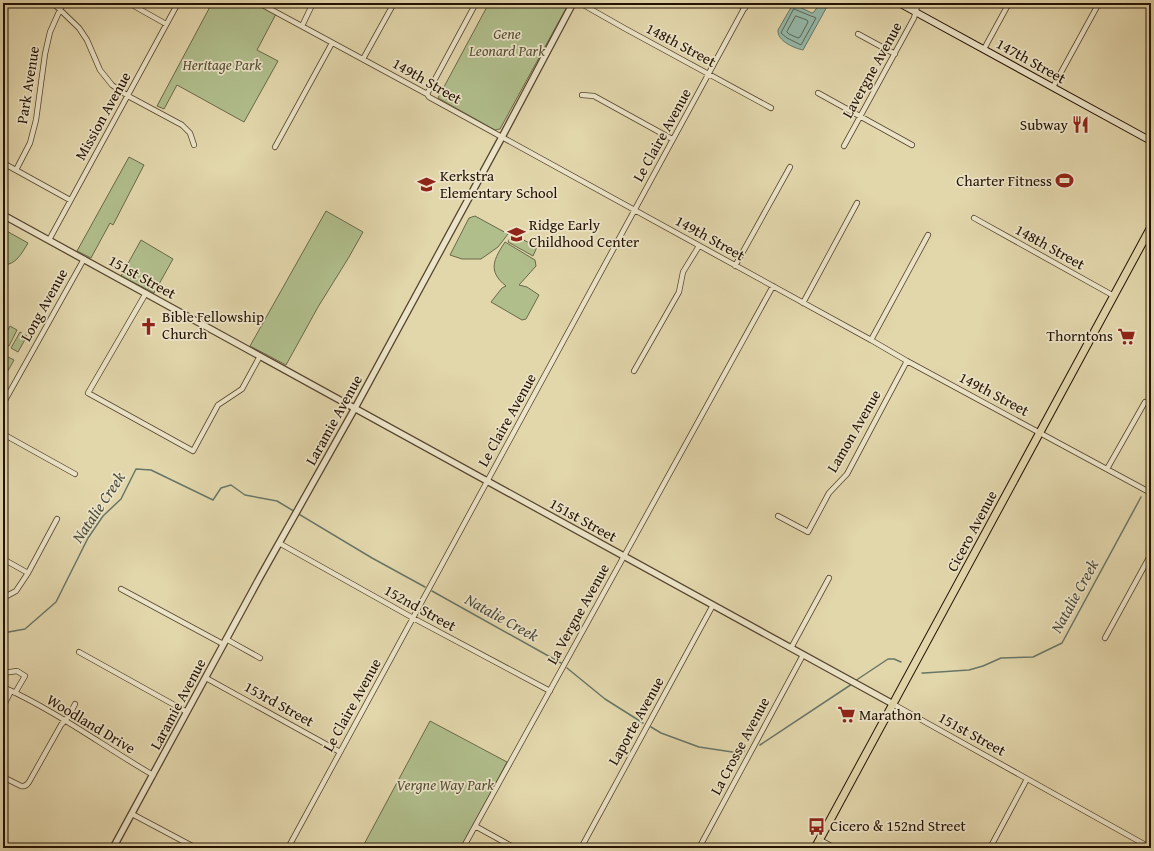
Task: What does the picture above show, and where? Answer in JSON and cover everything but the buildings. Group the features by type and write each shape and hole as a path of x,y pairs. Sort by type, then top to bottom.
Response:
{"main road":[{"name":"147th Street","path":"899,3 1151,141"},
{"name":"Cicero Avenue","path":"815,848 1151,227"}],"street":[{"path":"53,3 79,28 87,40 100,70 112,85 128,96 182,125 190,133 194,145"},
{"name":"Park Avenue","path":"16,170 30,143 36,120 45,54 50,32 63,3"},
{"name":"Mission Avenue","path":"49,240 178,3"},
{"name":"149th Street","path":"259,3 427,94 428,97 735,266 1151,493"},
{"path":"302,26 313,3"},
{"path":"363,59 394,3"},
{"path":"427,94 476,3"},
{"name":"Laramie Avenue","path":"113,848 279,543 355,408 573,3"},
{"name":"148th Street","path":"580,3 771,108"},
{"path":"736,3 746,5"},
{"name":"Lavergne Avenue","path":"844,146 914,18 918,3"},
{"path":"984,50 1010,3"},
{"path":"1053,87 1099,3"},
{"name":"Le Claire Avenue","path":"288,848 746,5"},
{"path":"134,6 166,24"},
{"path":"858,34 895,54"},
{"path":"275,147 332,43"},
{"path":"818,93 912,146"},
{"path":"582,95 594,96 672,139"},
{"path":"3,163 70,200"},
{"path":"735,266 790,167"},
{"path":"803,303 857,203"},
{"name":"151st Street","path":"3,214 857,684 1151,848"},
{"name":"148th Street","path":"974,218 1114,296"},
{"path":"871,340 928,235"},
{"path":"634,371 679,292 683,272 699,246"},
{"name":"Long Avenue","path":"3,404 84,259"},
{"name":"La Vergne Avenue","path":"463,848 772,286"},
{"path":"146,293 88,393 193,451 218,405 242,389 260,356"},
{"name":"Lamon Avenue","path":"778,516 808,532 829,493 847,474 908,361"},
{"path":"1107,469 1145,402"},
{"path":"3,434 75,474"},
{"path":"3,598 16,591 28,573 57,519"},
{"name":"152nd Street","path":"279,543 413,618 550,691"},
{"path":"1105,638 1151,554"},
{"path":"3,559 28,573"},
{"path":"791,648 829,578"},
{"path":"121,589 225,642 260,658"},
{"name":"Laporte Avenue","path":"581,848 713,605"},
{"path":"79,652 187,712"},
{"name":"La Crosse Avenue","path":"699,848 803,655"},
{"path":"3,673 17,671 25,676 3,707"},
{"name":"153rd Street","path":"206,678 340,752"},
{"name":"Woodland Drive","path":"3,687 66,721 153,775"},
{"path":"3,777 18,785 24,786 29,782 61,725 66,721 76,704"},
{"path":"990,848 1027,779"},
{"path":"132,814 196,848"},
{"path":"475,826 515,848"},
{"path":"820,840 835,848"}],"green space":[{"name":"Heritage Park","path":"212,3 254,3 276,14 257,50 278,61 244,122 177,85 164,109 157,106"},
{"name":"Gene Leonard Park","path":"489,3 569,3 500,129 495,130 438,98"},
{"path":"129,157 144,165 113,225 110,223 91,258 77,251"},
{"path":"326,211 363,232 318,307 286,365 250,346"},
{"path":"475,216 508,234 498,247 481,259 462,259 450,255 469,218"},
{"path":"3,229 28,243 15,261 3,265"},
{"path":"512,234 537,247 533,256 508,242"},
{"path":"141,240 173,259 154,293 121,276"},
{"path":"505,242 535,260 536,266 519,285 527,287 539,295 526,319 522,320 491,302 502,288 506,286 496,275 494,270 495,259"},
{"path":"10,326 17,330 9,346 3,343 3,339"},
{"path":"20,332 27,336 18,352 11,348"},
{"path":"6,356 14,360 5,376 3,375 3,362"},
{"name":"Vergne Way Park","path":"430,721 507,762 461,848 362,848"}],"water":[{"path":"820,3 829,3 803,50 795,48 783,41 778,34 778,30 793,4 812,13"}],"waterway":[{"name":"Natalie Creek","path":"3,633 25,629 56,602 88,538 103,516 121,499 136,469 151,470 213,500 221,488 231,485 245,495 277,501 372,558 425,587"},
{"name":"Natalie Creek","path":"922,673 969,670 1001,658 1033,657 1062,643 1141,497"},
{"name":"Natalie Creek","path":"432,591 561,663"},
{"name":"Natalie Creek","path":"855,681 888,659 894,659 901,662"},
{"name":"Natalie Creek","path":"567,668 605,699 643,723"},
{"name":"Natalie Creek","path":"760,745 852,684"},
{"name":"Natalie Creek","path":"651,727 661,733 699,747 739,753 744,751"}],"place":[{"name":"Subway","path":"1081,125"},
{"name":"Charter Fitness","path":"1065,181"},
{"name":"Kerkstra Elementary School","path":"427,185"},
{"name":"Ridge Early Childhood Center","path":"516,234"},
{"name":"Bible Fellowship Church","path":"149,326"},
{"name":"Thorntons","path":"1126,336"},
{"name":"Marathon","path":"846,715"},
{"name":"Cicero & 152nd Street","path":"817,826"}]}
